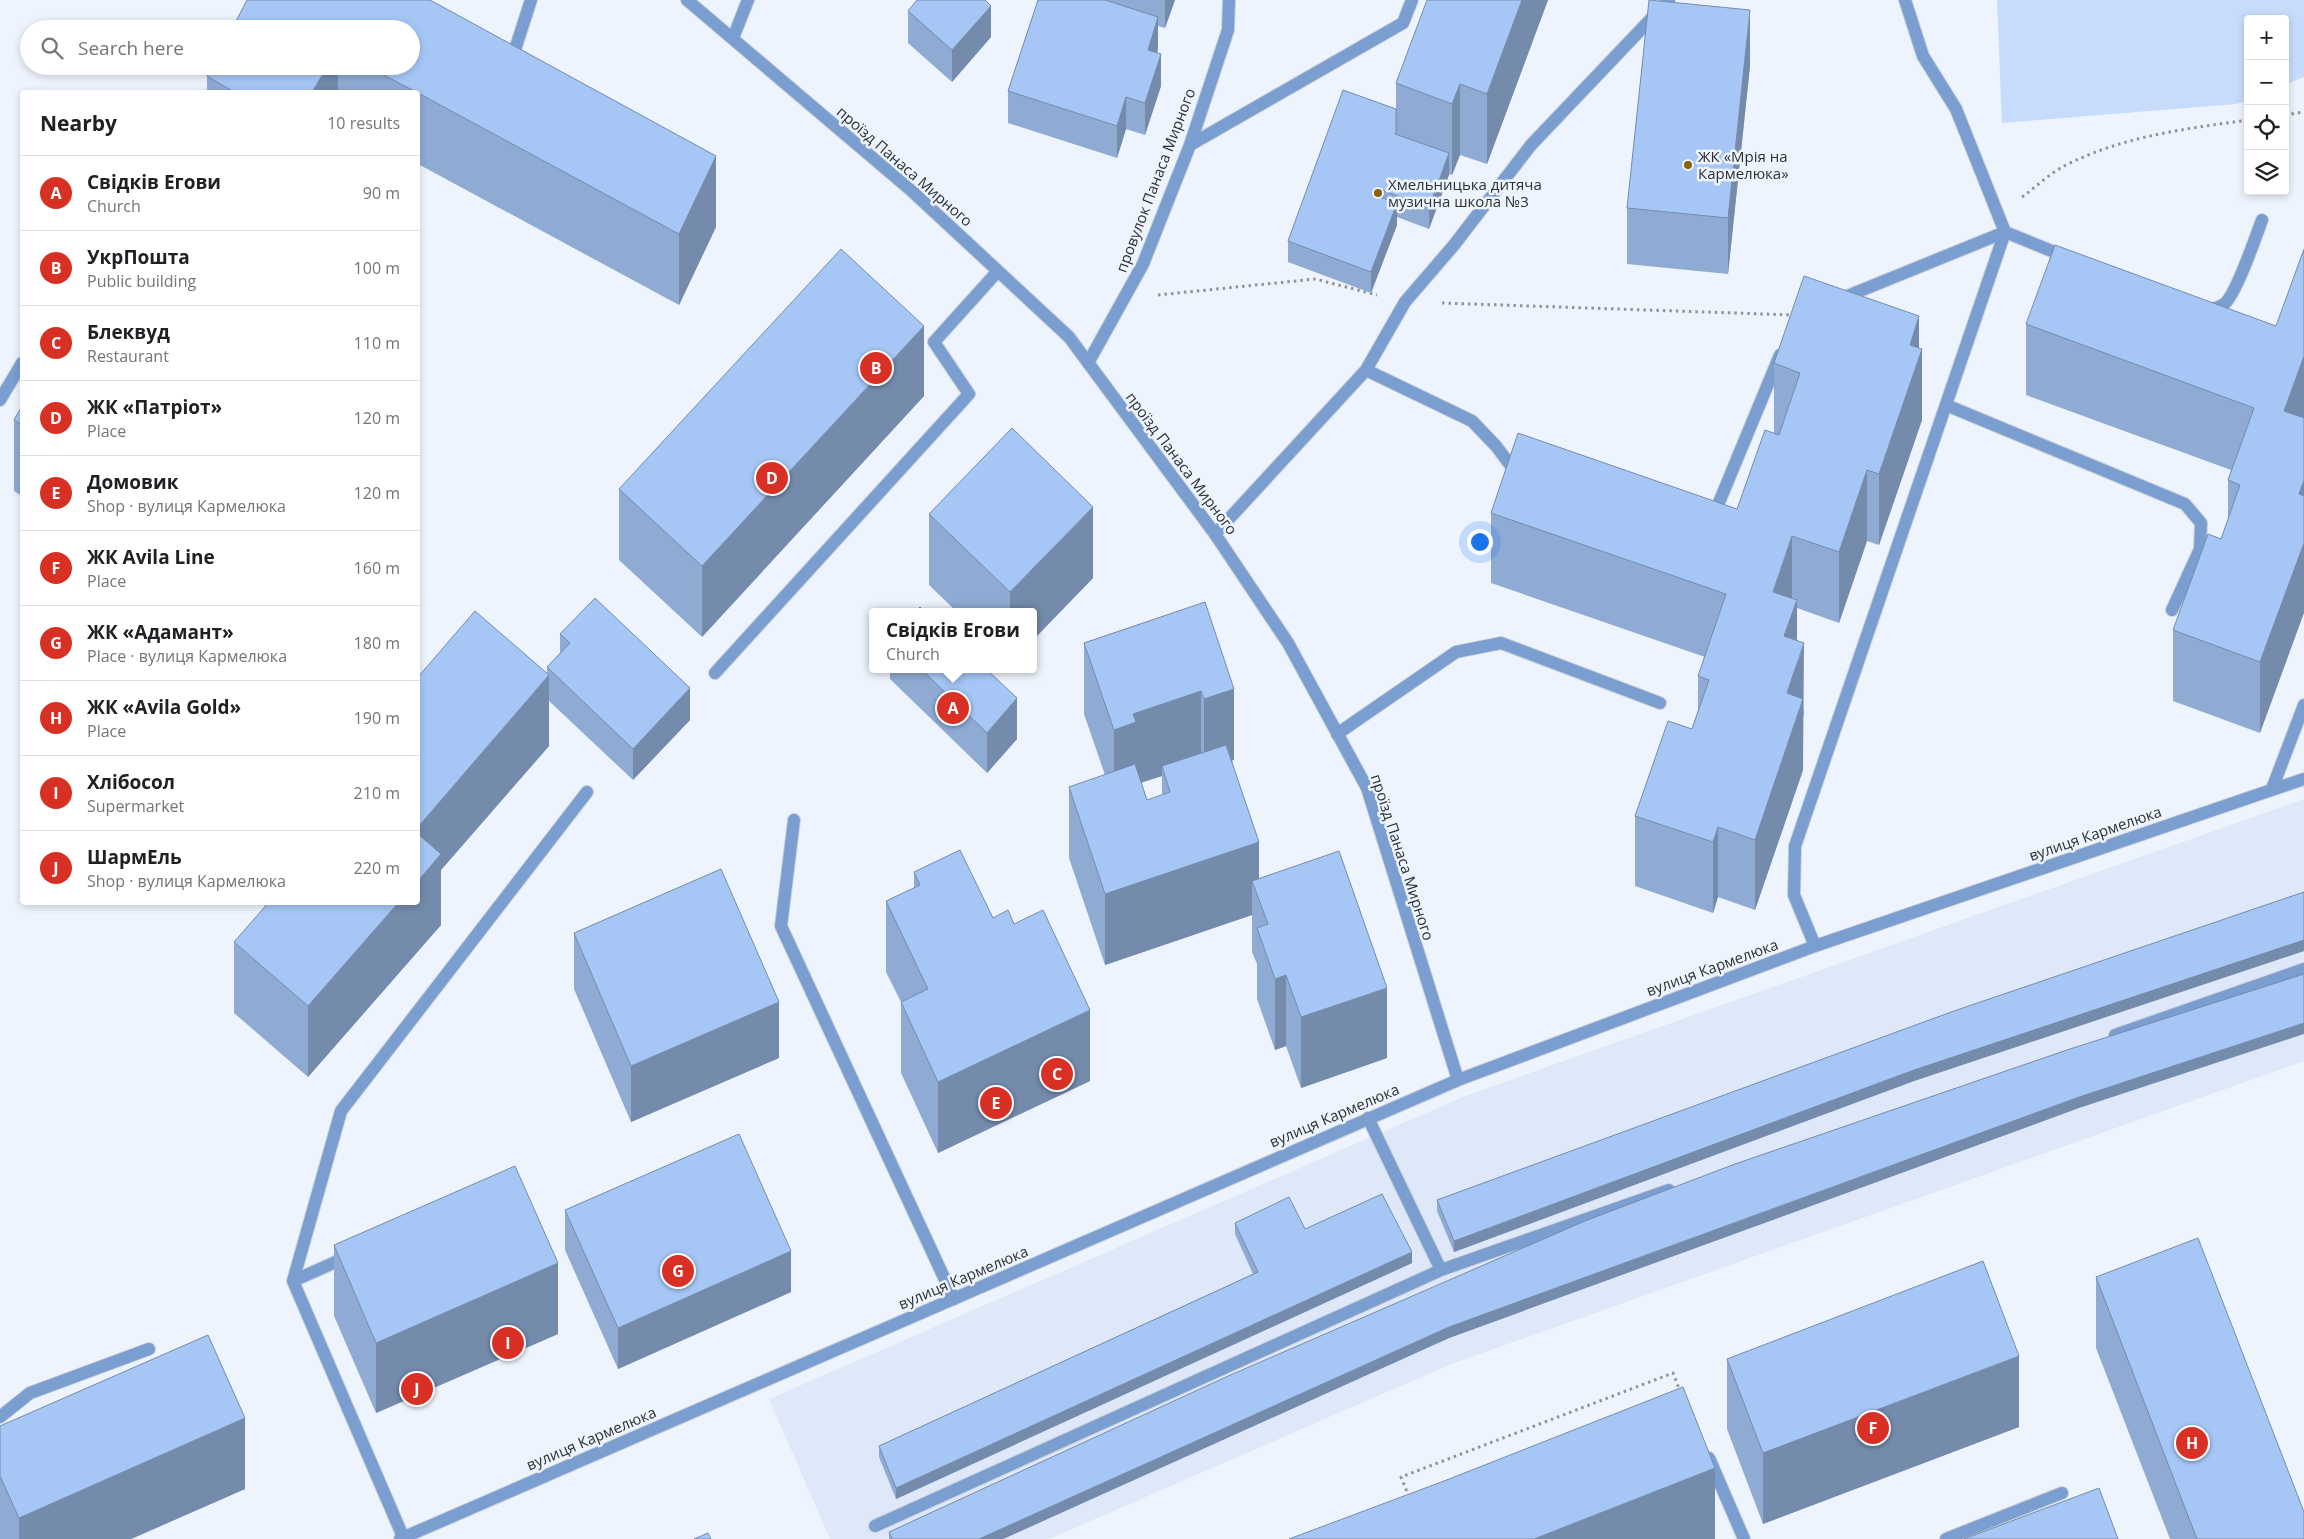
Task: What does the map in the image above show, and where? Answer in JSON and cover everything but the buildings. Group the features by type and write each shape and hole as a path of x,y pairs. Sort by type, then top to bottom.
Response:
{"street":[{"path":"506,75 531,0"},
{"name":"проїзд Панаса Мирного","path":"687,0 913,192 1069,338 1215,534 1288,643 1367,788 1458,1080"},
{"path":"733,38 748,0"},
{"name":"провулок Панаса Мирного","path":"1088,363 1143,264 1190,145 1228,30 1229,0"},
{"path":"1190,145 1402,23 1412,0"},
{"path":"1215,534 1366,370 1405,302 1454,245 1531,146 1669,0"},
{"path":"1815,946 1794,895 1795,846 2004,232 1956,109 1923,56 1905,0"},
{"path":"2192,306 2209,310 2224,304 2235,288 2262,220"},
{"path":"1829,304 2004,232 2085,264"},
{"path":"715,673 969,394 934,342 998,271"},
{"path":"1703,524 1715,515 1780,354 1797,329 1801,315"},
{"path":"0,400 20,366"},
{"path":"1366,370 1472,421 1496,446 1520,478 1529,481"},
{"path":"1946,405 2185,504 2201,523 2200,549 2172,610"},
{"path":"1337,734 1456,652 1501,643 1660,703"},
{"path":"2272,789 2304,705"},
{"name":"вулиця Кармелюка","path":"402,1539 1458,1080 1815,946 2304,779"},
{"path":"402,1539 293,1281 341,1111 586,792"},
{"path":"794,820 781,926 954,1299"},
{"path":"2106,1038 2304,969"},
{"path":"1368,1118 1441,1270"},
{"path":"875,1526 1441,1270 1677,1187"},
{"path":"293,1281 363,1250"},
{"path":"0,1417 30,1393 149,1350"},
{"path":"1702,1444 1744,1539"},
{"path":"1946,1539 2062,1492"}],"path":[{"path":"2289,114 2304,112"},
{"path":"2004,232 2014,203 2064,166 2122,142 2180,130 2244,121"},
{"path":"1124,299 1315,279 1405,302 1801,315"},
{"path":"1410,1500 1401,1477 1673,1373 1681,1394"}],"shaded area":[{"path":"1997,0 2304,0 2304,77 2289,83 2289,15 2244,15 2244,101 2236,104 2002,123"},
{"path":"2304,799 2304,1061 1449,1365 1049,1539 830,1539 769,1399 1465,1096"}],"place":[{"name":"ЖК «Мрія на Кармелюка»","path":"1688,165"},
{"name":"Хмельницька дитяча музична школа №3","path":"1378,193"},
{"name":"УкрПошта","path":"876,368"},
{"name":"ЖК «Патріот»","path":"772,478"},
{"name":"Свідків Егови","path":"953,708"},
{"name":"Блеквуд","path":"1057,1074"},
{"name":"Домовик","path":"996,1103"},
{"name":"ЖК «Адамант»","path":"678,1271"},
{"name":"Хлібосол","path":"508,1343"},
{"name":"ШармЕль","path":"417,1389"},
{"name":"ЖК Avila Line","path":"1873,1428"},
{"name":"ЖК «Avila Gold»","path":"2192,1443"}]}
